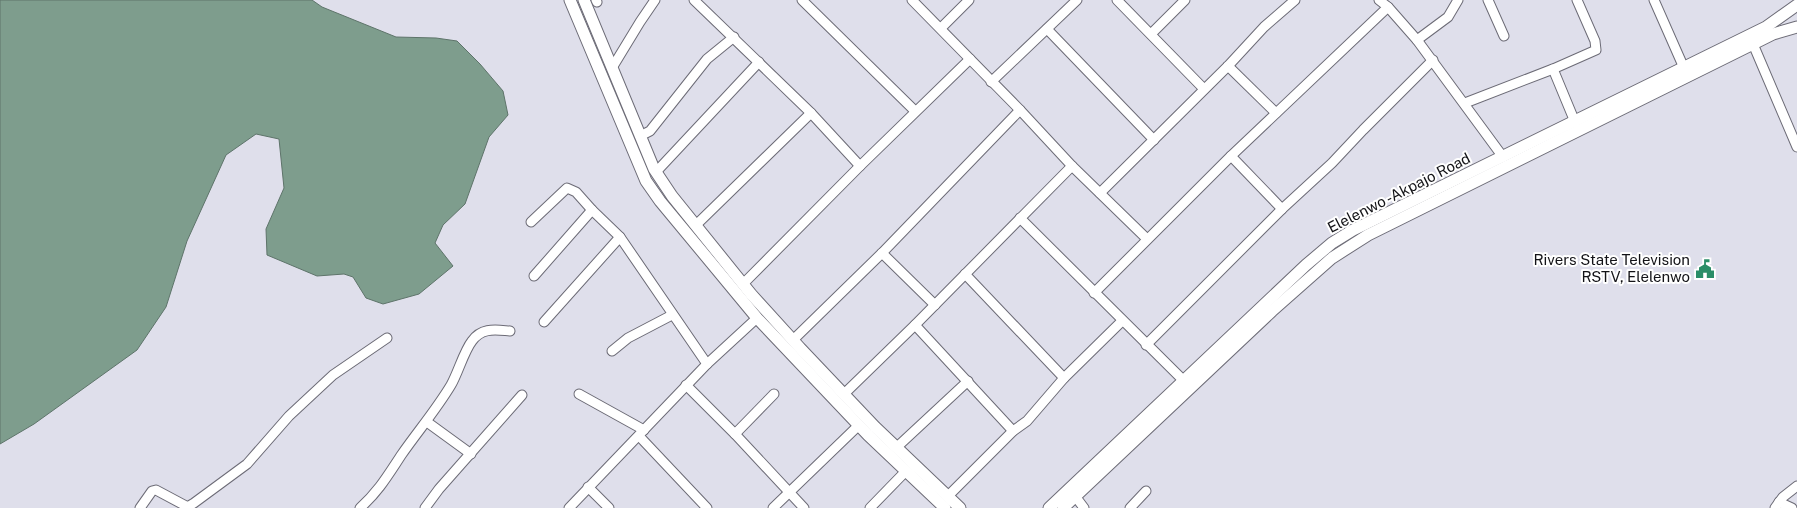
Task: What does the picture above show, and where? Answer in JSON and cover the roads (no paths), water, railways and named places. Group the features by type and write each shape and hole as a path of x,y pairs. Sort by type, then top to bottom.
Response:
{"main road":[{"path":"570,0 646,181 660,202 757,318 859,426 906,471 947,502 960,508"},
{"path":"584,0 656,172 672,196 743,284 793,340 947,502"},
{"path":"1766,27 1780,13 1788,0"},
{"name":"Elelenwo -Akpajo Road","path":"1049,508 1332,243 1353,230 1766,27 1797,5"},
{"name":"Elelenwo -Akpajo Road","path":"1064,508 1272,311 1332,258 1368,236 1753,44 1774,34 1797,27"}],"street":[{"path":"612,68 655,0"},
{"path":"694,0 811,113 860,166"},
{"path":"802,0 915,111"},
{"path":"912,0 1072,166 1147,239"},
{"path":"941,28 969,0"},
{"path":"991,82 1077,0"},
{"path":"1117,0 1204,89"},
{"path":"1151,34 1185,0"},
{"path":"1100,193 1228,66 1264,27 1295,0"},
{"path":"1417,40 1448,17 1458,0"},
{"path":"1488,0 1504,36"},
{"path":"1465,104 1596,50 1595,40 1577,0"},
{"path":"1654,0 1684,68"},
{"path":"1094,293 1384,3 1433,60 1503,157"},
{"path":"1048,29 1154,140"},
{"path":"640,136 650,132 707,59 734,37"},
{"path":"1753,44 1797,146"},
{"path":"743,284 915,111 970,59"},
{"path":"1146,345 1282,209 1332,164 1433,60"},
{"path":"656,172 758,62"},
{"path":"1228,66 1276,113"},
{"path":"1553,69 1575,122"},
{"path":"793,340 882,253 1020,110"},
{"path":"696,225 811,113"},
{"path":"1231,156 1282,209"},
{"path":"844,394 916,325 1072,166"},
{"path":"530,222 567,188 576,192 620,237 707,364"},
{"path":"534,276 592,210"},
{"path":"1020,218 1184,381"},
{"path":"544,322 620,237"},
{"path":"882,253 935,305"},
{"path":"965,274 1064,378"},
{"path":"612,351 628,338 672,315"},
{"path":"569,508 686,385 757,318"},
{"path":"947,502 1013,431 1027,421 1064,378 1122,321"},
{"path":"916,325 1013,431"},
{"path":"360,508 374,496 387,480 403,454 427,422 452,383 472,340 489,329 510,331"},
{"path":"140,508 152,491 156,490 189,507 247,464 289,416 333,375 387,338"},
{"path":"897,448 968,380"},
{"path":"686,385 804,508"},
{"path":"579,394 642,433 707,508"},
{"path":"735,434 774,394"},
{"path":"425,508 439,489 522,395"},
{"path":"427,422 471,454"},
{"path":"773,508 859,426"},
{"path":"870,508 906,471"},
{"path":"1777,505 1797,486"},
{"path":"588,487 609,508"},
{"path":"1130,508 1146,491"},
{"path":"1075,496 1084,508"},
{"path":"1777,505 1792,508"}],"place":[{"name":"Rivers State Television RSTV, Elelenwo","path":"1705,269"}]}
